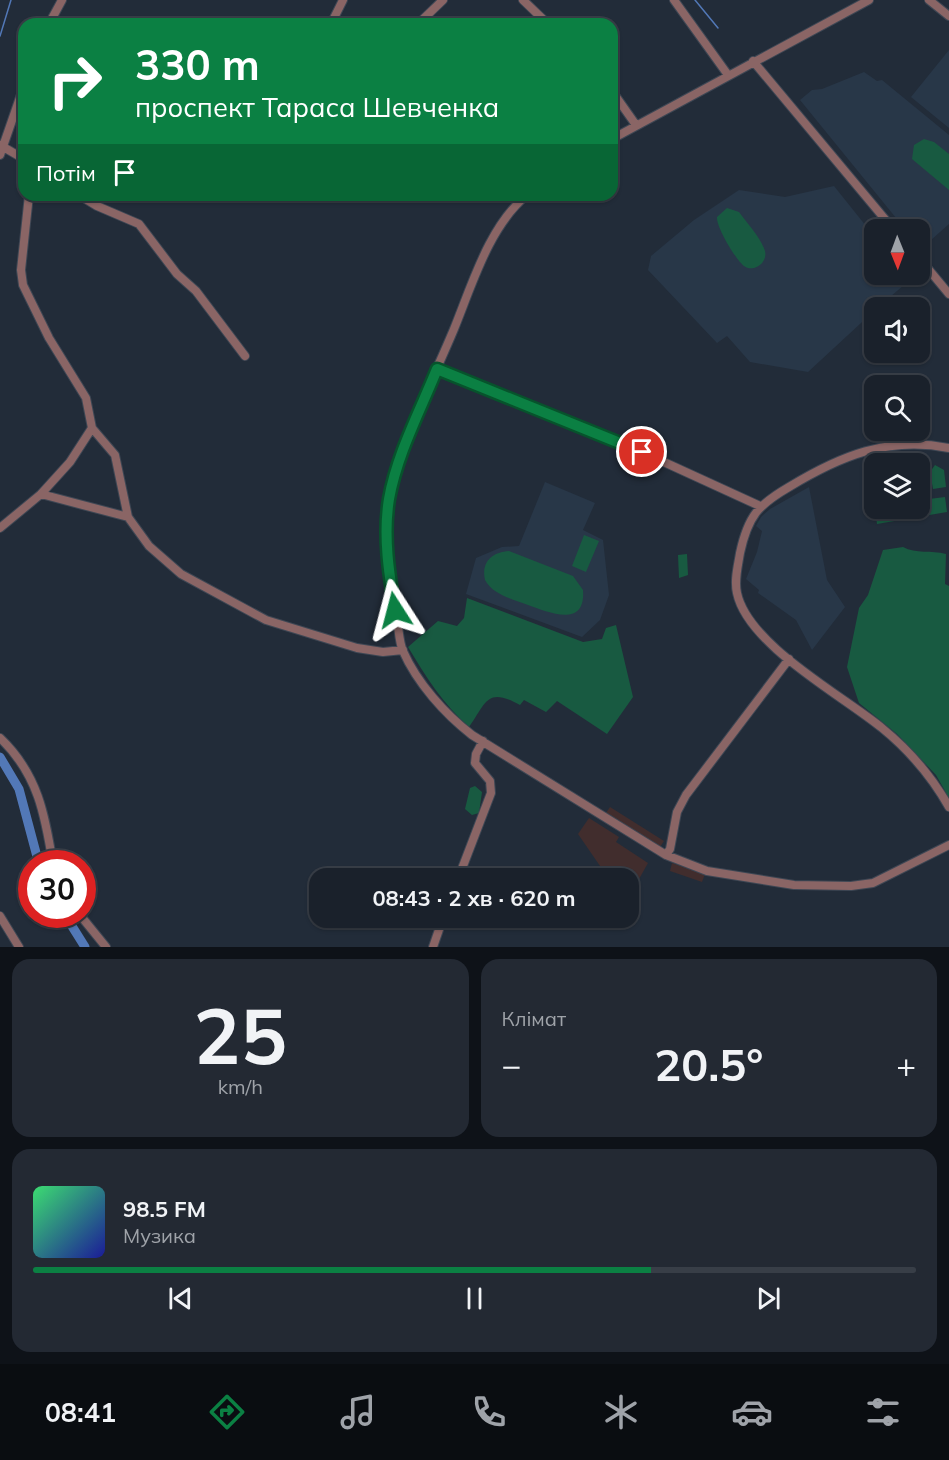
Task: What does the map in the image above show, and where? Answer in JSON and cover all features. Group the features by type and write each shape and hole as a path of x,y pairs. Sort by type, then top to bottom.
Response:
{"street":[{"path":"52,18 62,0"},
{"path":"335,18 343,0"},
{"path":"424,18 443,0"},
{"path":"523,0 542,18"},
{"path":"674,0 727,74"},
{"path":"618,135 635,123 869,0"},
{"path":"929,0 949,16"},
{"path":"753,61 885,219"},
{"path":"618,99 635,123"},
{"path":"0,156 18,102"},
{"path":"2,146 18,155"},
{"path":"27,201 21,270 23,285 50,338 86,398 92,428 115,455 128,517 149,546 181,574 234,605 266,620 330,641 384,652 403,650"},
{"path":"89,201 139,224 177,274 196,291 244,356"},
{"path":"522,201 493,240 401,457 390,499 388,569 403,650 431,694 459,725 483,741 666,855 707,871 794,885 850,886 873,883 949,845"},
{"path":"930,271 949,294"},
{"path":"437,369 642,452 760,506"},
{"path":"0,528 41,494 69,462 92,428"},
{"path":"949,448 900,446 861,452 819,469 760,506 752,515 742,544 736,573 738,596 754,627 789,659 899,744 936,784 949,807"},
{"path":"41,494 128,517"},
{"path":"666,855 670,849 677,812 686,795 789,659"},
{"path":"0,738 27,771 40,796 50,850"},
{"path":"462,868 491,793 490,781 475,764 476,754 483,741"},
{"path":"0,916 19,947"},
{"path":"91,928 106,947"},
{"path":"433,947 440,928"}],"shaded area":[{"path":"949,50 949,128 911,97"},
{"path":"864,72 877,81 882,80 949,135 949,224 930,241 930,219 897,219 800,100 812,90 822,89"},
{"path":"834,186 864,224 864,285 904,285 890,297 864,297 864,320 808,372 750,362 727,336 717,343 648,270 651,256 694,220 739,190 785,197"},
{"path":"545,482 595,503 583,530 603,540 609,595 600,620 582,637 466,594 476,558 502,547 519,546"},
{"path":"809,487 827,580 845,607 812,650 796,620 758,593 759,590 746,579 757,552 762,531 756,526 761,517 770,509"},
{"path":"610,807 664,841 660,847 606,813"},
{"path":"589,818 619,837 616,842 648,863 639,879 639,868 601,868 578,834"},
{"path":"672,863 705,874 702,882 670,871"}],"green space":[{"path":"924,139 934,142 949,154 949,190 912,159 914,145"},
{"path":"727,208 739,212 763,246 765,255 759,266 748,268 744,266 723,235 717,217"},
{"path":"935,465 944,470 946,487 933,489 930,472"},
{"path":"945,497 947,512 930,515 930,499"},
{"path":"876,519 906,519 877,524"},
{"path":"584,535 599,541 586,572 572,566"},
{"path":"903,547 946,554 945,584 949,586 949,798 936,775 897,734 859,703 847,667 859,608 868,595 883,550"},
{"path":"509,551 573,576 583,590 582,602 578,610 572,614 555,614 510,598 493,589 485,580 486,563 498,553"},
{"path":"687,554 688,575 679,578 678,555"},
{"path":"467,598 583,642 602,639 606,628 616,625 633,697 607,734 557,701 546,712 524,700 520,705 501,697 494,697 484,704 469,727 436,690 408,647 438,621 457,626 464,618"},
{"path":"475,786 482,792 479,813 472,815 465,809 470,788"}],"waterway":[{"path":"0,36 11,0"},
{"path":"695,0 718,28"},
{"path":"0,757 19,789 35,850"},
{"path":"73,928 85,947"}],"route":[{"path":"395,610 387,551 390,499 401,457 437,369 642,452"}]}
